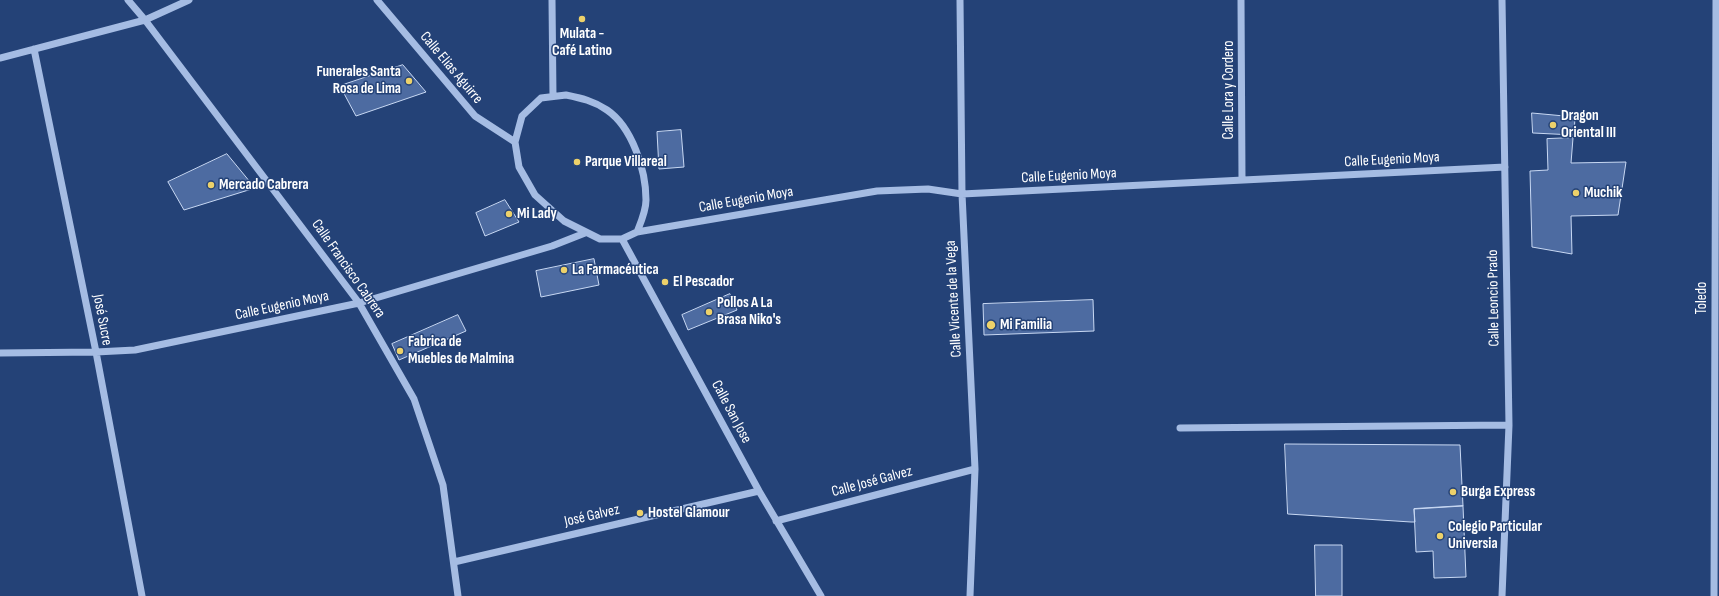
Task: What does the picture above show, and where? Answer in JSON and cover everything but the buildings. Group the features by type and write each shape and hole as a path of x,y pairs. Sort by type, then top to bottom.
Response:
{"street":[{"name":"Calle Francisco Cabrera","path":"128,0 145,20 359,303 414,398 443,485 458,596"},
{"path":"0,58 145,20 189,0"},
{"name":"Calle Elias Aguirre","path":"377,0 475,116 515,142"},
{"path":"552,0 553,96"},
{"name":"Calle Vicente de la Vega","path":"960,0 962,194 975,469 970,596"},
{"name":"Calle Lora y Cordero","path":"1241,0 1242,180"},
{"name":"Calle Leoncio Prado","path":"1502,0 1510,425 1502,596"},
{"name":"Toledo","path":"1714,596 1717,518 1716,0"},
{"name":"José Sucre","path":"34,49 96,352 142,596"},
{"path":"566,95 589,100 607,110 626,130 640,160 646,200 643,217 637,232 622,239 600,238 564,221 535,196 519,167 515,142 522,116 541,98 553,96 566,95"},
{"name":"Calle Eugenio Moya","path":"637,232 877,191 928,189 962,194 1505,167"},
{"name":"Calle Eugenio Moya","path":"0,353 135,350 359,303 552,246 585,232"},
{"name":"Calle San Jose","path":"622,239 776,521 820,596"},
{"path":"1180,428 1510,425"},
{"name":"Calle José Galvez","path":"776,521 975,469"},
{"name":"José Galvez","path":"454,562 759,490"}],"place":[{"name":"Mulata - Café Latino","path":"582,19"},
{"name":"Funerales Santa Rosa de Lima","path":"409,81"},
{"name":"Dragon Oriental III","path":"1553,125"},
{"name":"Parque Villareal","path":"577,162"},
{"name":"Mercado Cabrera","path":"211,185"},
{"name":"Muchik","path":"1576,193"},
{"name":"Mi Lady","path":"509,214"},
{"name":"La Farmacéutica","path":"564,270"},
{"name":"El Pescador","path":"665,282"},
{"name":"Pollos A La Brasa Niko's","path":"709,312"},
{"name":"Mi Familia","path":"991,325"},
{"name":"Fabrica de Muebles de Malmina","path":"400,351"},
{"name":"Burga Express","path":"1453,492"},
{"name":"Hostel Glamour","path":"640,513"},
{"name":"Colegio Particular Universia","path":"1440,536"}]}
